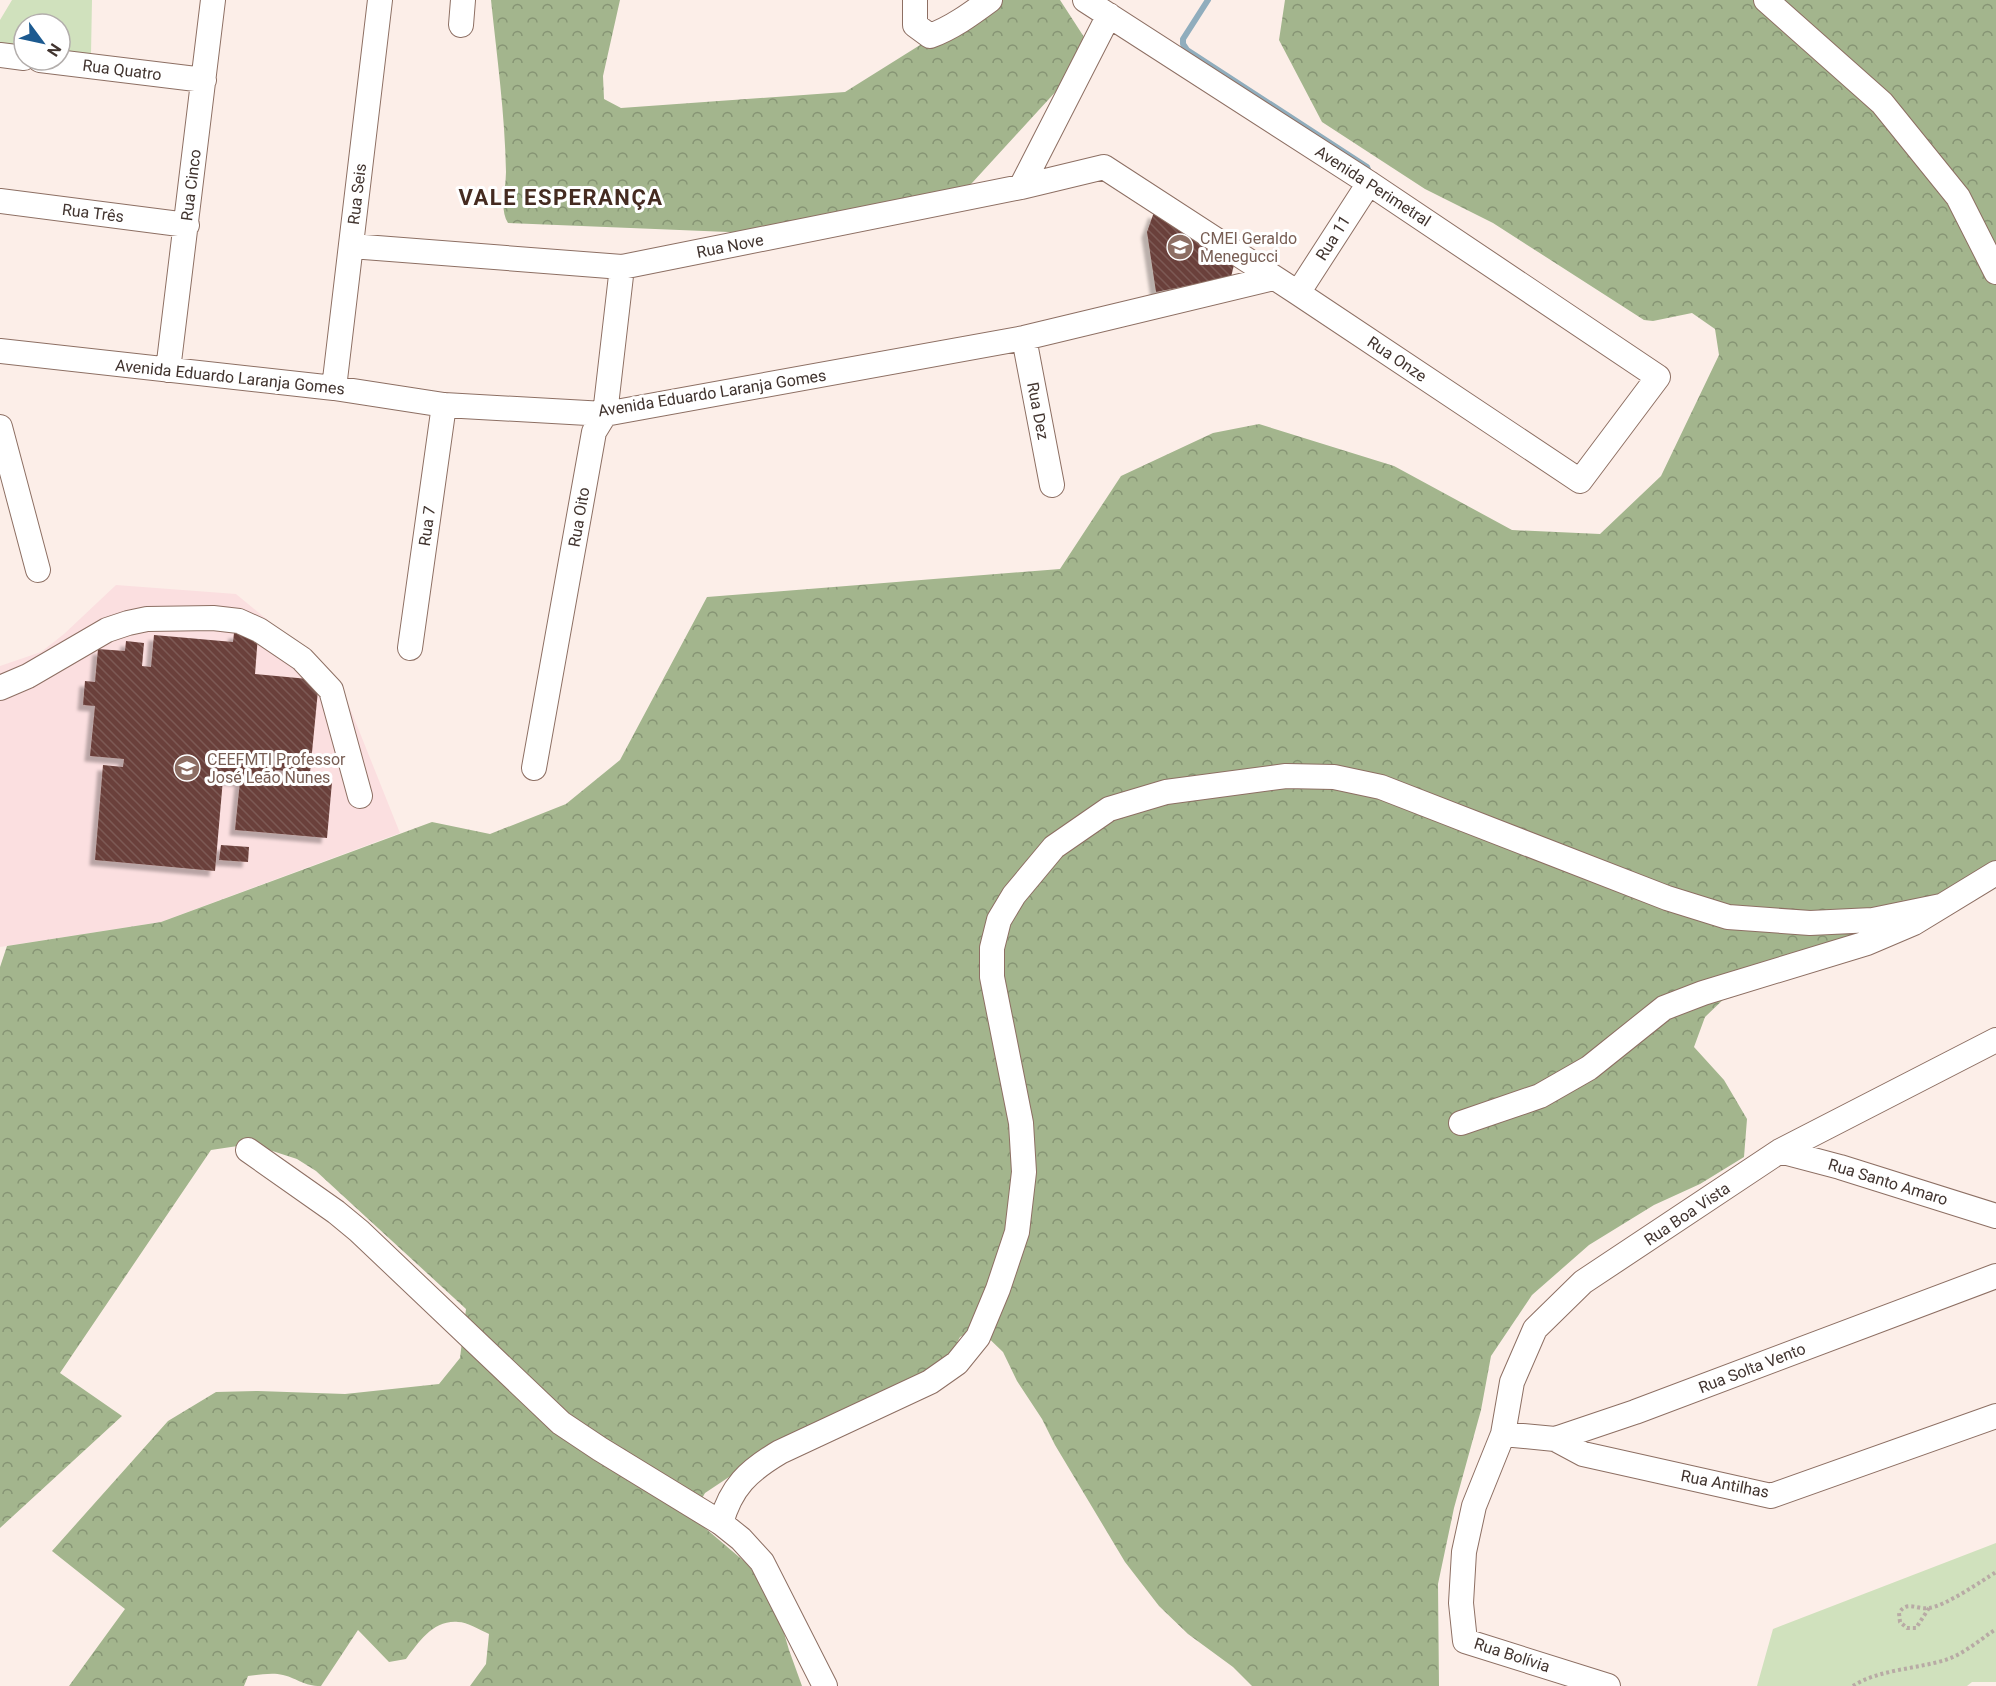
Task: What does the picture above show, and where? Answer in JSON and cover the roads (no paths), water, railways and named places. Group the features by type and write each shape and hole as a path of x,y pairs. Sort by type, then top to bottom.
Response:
{"street":[{"name":"Rua Cinco","path":"168,370 213,0"},
{"name":"Rua Seis","path":"334,388 380,0"},
{"path":"460,25 463,0"},
{"path":"915,0 915,25 930,36 942,32 990,0"},
{"name":"Avenida Perimetral","path":"1085,0 1369,183 1658,377"},
{"path":"1766,0 1882,103 1958,197 1996,272"},
{"path":"1021,187 1109,15"},
{"name":"Rua Quatro","path":"72,64 204,80"},
{"name":"Rua Nove","path":"351,246 622,267 1021,187 1104,167"},
{"name":"Rua Onze","path":"1104,167 1580,481 1658,377"},
{"name":"Rua 11","path":"1298,293 1369,183"},
{"name":"Rua Três","path":"0,201 187,225"},
{"name":"Rua Oito","path":"534,768 594,432 605,414 622,267"},
{"name":"Avenida Eduardo Laranja Gomes","path":"0,351 334,388 444,405 605,414 1024,338 1274,278"},
{"name":"Rua Dez","path":"1024,338 1052,485"},
{"name":"Rua 7","path":"410,648 444,405"},
{"path":"0,427 38,570"},
{"path":"0,688 28,676 107,630 128,622 158,618 213,618 238,621 259,630 302,659 331,690 360,796"},
{"path":"721,1523 726,1505 739,1483 758,1465 780,1452 930,1382 957,1363 978,1337 998,1289 1017,1232 1024,1172 1021,1123 992,977 992,948 999,920 1014,895 1047,855 1054,847 1109,808 1166,792 1286,777 1334,777 1381,787 1667,898 1728,917 1810,922 1873,920 1941,906"},
{"path":"1461,1123 1540,1096 1589,1068 1664,1008 1703,993 1868,943 1914,922 1996,873"},
{"name":"Rua Boa Vista","path":"1483,1483 1503,1434 1512,1382 1535,1329 1583,1282 1780,1151 1996,1040"},
{"path":"248,1150 359,1231 561,1423 721,1523 741,1539 762,1562 825,1686"},
{"name":"Rua Santo Amaro","path":"1780,1151 1840,1167 1996,1216"},
{"name":"Rua Solta Vento","path":"1503,1434 1555,1439 1635,1412 1996,1276"},
{"name":"Rua Antilhas","path":"1555,1439 1583,1454 1771,1496 1996,1416"},
{"name":"Rua Bolívia","path":"1483,1483 1474,1506 1464,1552 1461,1603 1466,1641 1608,1686"}],"waterway":[{"path":"1208,0 1183,39 1187,50 1367,167 1370,174"}],"place":[{"name":"CMEI Geraldo Menegucci","path":"1180,247"},
{"name":"CEEFMTI Professor José Leão Nunes","path":"187,768"}],"district":[{"name":"VALE ESPERANÇA","path":"561,197"}]}
